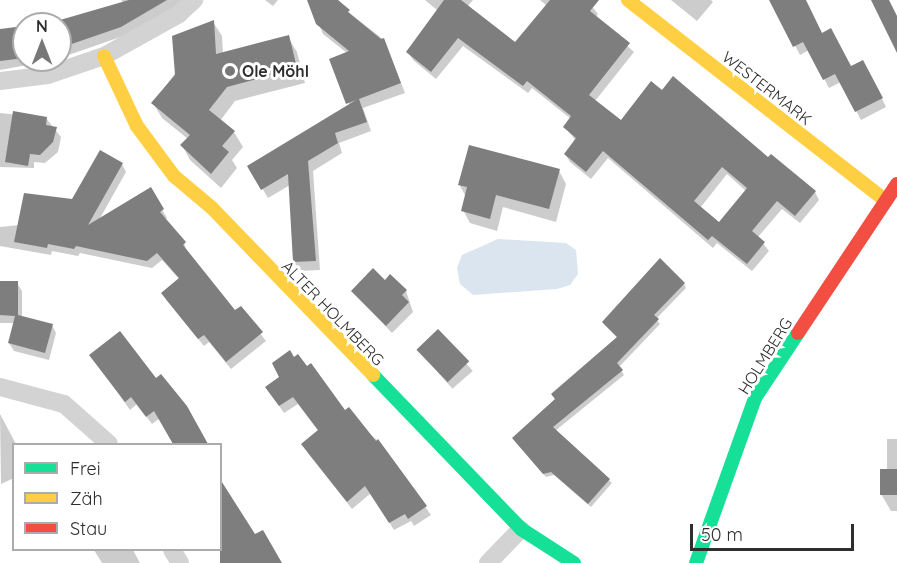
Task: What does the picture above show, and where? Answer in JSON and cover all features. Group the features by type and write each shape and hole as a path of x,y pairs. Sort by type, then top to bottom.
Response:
{"street":[{"path":"0,81 48,75 104,56 179,14 194,0"},
{"name":"WESTERMARK","path":"628,0 886,201"},
{"name":"ALTER HOLMBERG","path":"104,56 137,126 174,176 212,208 521,529 574,563"},
{"name":"HOLMBERG","path":"696,563 755,398 897,184"},
{"path":"0,387 63,404 108,443"},
{"path":"488,563 521,529"}],"shaded area":[{"path":"498,239 566,243 576,250 578,274 570,285 557,289 473,295 460,284 457,268 462,255"}],"building":[{"path":"129,0 167,0 121,27 72,44 72,17"},
{"path":"307,0 338,0 350,10 348,12 381,39 384,38 401,83 359,99 367,122 335,133 338,143 308,161 316,261 293,262 288,174 261,190 247,166 356,100 346,104 329,59 349,51 316,24"},
{"path":"444,0 461,0 515,42 550,0 599,0 590,11 630,43 589,95 621,120 651,81 662,90 673,76 768,157 771,154 816,191 795,216 777,201 752,231 765,242 747,264 712,236 708,240 603,151 586,172 564,154 576,138 563,127 571,116 527,81 523,86 458,38 431,72 406,52","holes":["722,167 747,188 719,222 694,201"]},
{"path":"769,0 806,0 822,33 831,28 851,66 863,60 883,98 855,112 835,74 823,80 803,42 793,47"},
{"path":"871,0 889,0 897,16 897,53"},
{"name":"Ole Möhl","path":"214,20 216,54 289,35 297,68 227,87 209,110 235,131 222,146 229,152 211,174 180,145 190,135 151,103 175,75 172,36"},
{"path":"12,28 12,60 0,61 0,29"},
{"path":"13,111 47,117 46,125 57,127 53,142 40,155 30,154 28,166 5,162"},
{"path":"469,145 560,169 549,209 496,195 490,219 461,211 467,187 458,185"},
{"path":"100,150 123,163 88,225 151,187 164,209 160,212 186,242 183,245 235,310 241,306 263,332 226,362 204,335 198,339 161,293 179,278 157,253 147,261 76,246 74,249 48,244 47,248 14,242 24,193 72,199"},
{"path":"660,258 685,283 654,315 659,319 617,363 623,370 553,427 610,479 588,504 551,472 543,474 512,438 555,399 551,394 617,337 602,322"},
{"path":"373,268 385,280 390,274 407,290 402,295 409,302 386,326 351,291"},
{"path":"0,281 18,281 18,315 53,324 45,353 8,343 15,316 0,315"},
{"path":"438,329 469,361 448,382 416,350"},
{"path":"120,331 156,378 161,374 187,406 207,443 172,443 154,411 146,417 131,397 125,402 89,355"},
{"path":"290,350 294,357 298,354 307,366 311,363 345,410 349,407 376,441 378,439 427,506 408,519 405,514 389,523 365,486 347,502 301,444 318,430 293,397 279,406 265,387 279,377 272,363"},
{"path":"880,469 897,469 897,495 880,495"},
{"path":"222,482 255,534 263,530 282,563 220,563"}],"traffic: fast":[{"path":"696,563 755,398 798,333"},
{"path":"373,375 521,529 574,563"}],"traffic: slow":[{"path":"628,0 886,201"},
{"path":"104,56 137,126 174,176 212,208 373,375"}],"traffic: jam":[{"path":"798,333 897,184"}],"place":[{"name":"Ole Möhl","path":"230,71"}]}
